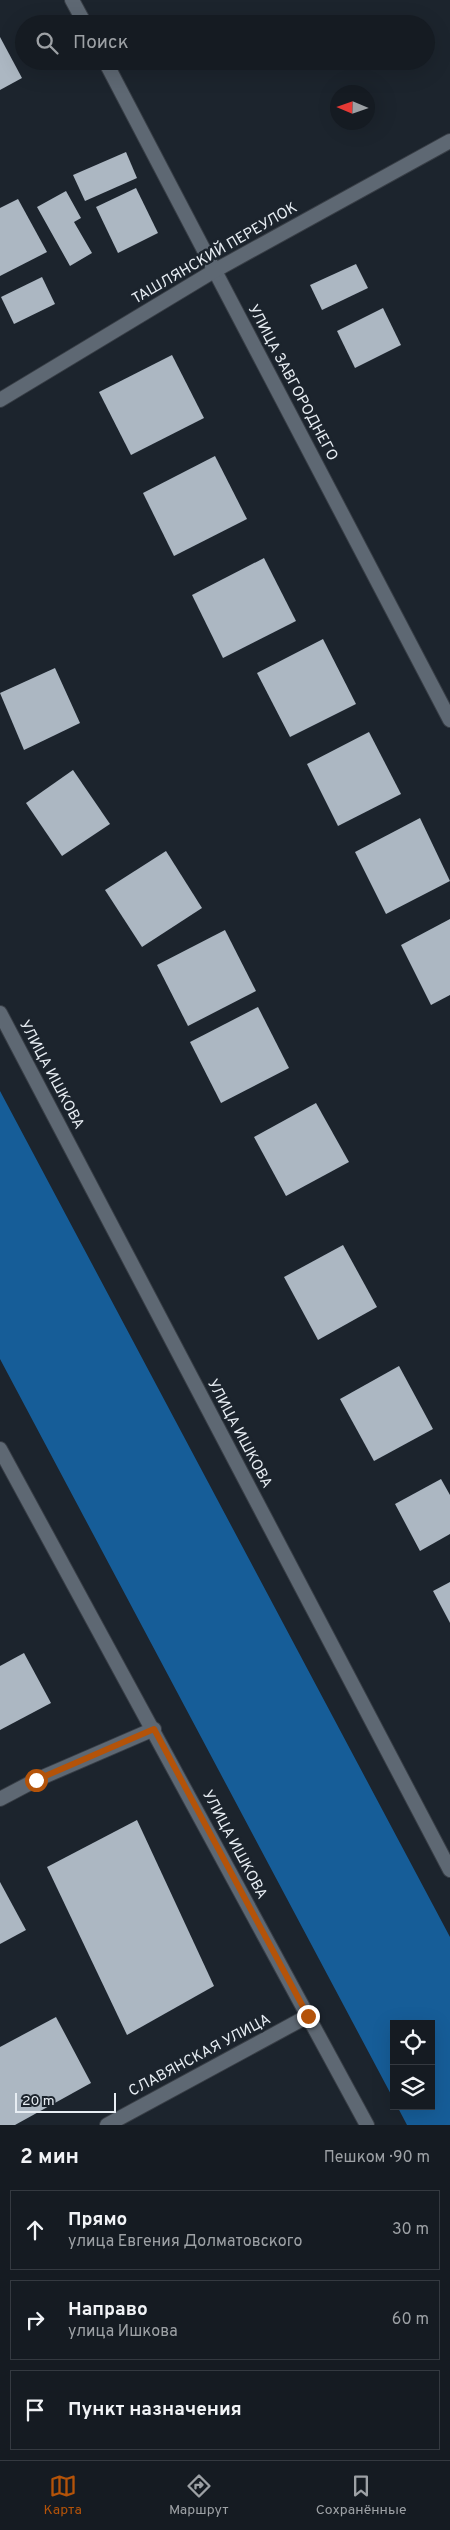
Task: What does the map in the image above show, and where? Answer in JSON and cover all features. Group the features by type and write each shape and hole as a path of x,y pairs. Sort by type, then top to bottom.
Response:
{"street":[{"path":"72,0 80,15"},
{"name":"УЛИЦА ЗАВГОРОДНЕГО","path":"109,70 450,720"},
{"name":"ТАШЛЯНСКИЙ ПЕРЕУЛОК","path":"0,400 214,271 450,141"},
{"name":"УЛИЦА ИШКОВА","path":"0,1013 450,1870"},
{"name":"УЛИЦА ИШКОВА","path":"0,1449 154,1729 367,2125"},
{"path":"0,1799 36,1780 154,1729"},
{"name":"СЛАВЯНСКАЯ УЛИЦА","path":"107,2125 308,2016"}],"shaded area":[{"path":"0,1091 450,1937 450,2125 407,2125 399,2110 435,2110 435,2020 390,2020 390,2092 0,1359"}],"building":[{"path":"0,37 15,65 15,70 18,70 22,78 0,90"},
{"path":"126,152 137,178 85,201 73,175"},
{"path":"136,188 158,233 118,253 96,207"},
{"path":"66,191 81,218 74,222 92,253 70,266 37,207"},
{"path":"18,199 47,252 0,276 0,208"},
{"path":"356,264 368,288 322,310 310,285"},
{"path":"42,277 55,304 14,324 1,297"},
{"path":"383,308 401,345 355,368 337,331"},
{"path":"172,355 204,418 131,455 99,392"},
{"path":"215,456 247,519 174,556 143,493"},
{"path":"264,558 296,621 223,658 192,595"},
{"path":"323,639 356,704 290,737 257,673"},
{"path":"55,668 80,723 24,750 0,693"},
{"path":"369,732 401,794 338,826 307,764"},
{"path":"73,770 110,824 62,856 26,803"},
{"path":"420,818 450,881 386,914 355,852"},
{"path":"166,851 202,908 142,947 105,890"},
{"path":"450,919 450,995 431,1005 401,945"},
{"path":"225,930 256,991 188,1026 157,965"},
{"path":"258,1007 289,1068 221,1103 190,1042"},
{"path":"316,1103 349,1162 286,1196 254,1137"},
{"path":"343,1245 377,1307 318,1340 284,1277"},
{"path":"399,1366 433,1429 374,1461 340,1399"},
{"path":"441,1479 450,1495 450,1534 420,1551 395,1504"},
{"path":"450,1582 450,1623 433,1591"},
{"path":"24,1653 51,1703 0,1730 0,1666"},
{"path":"137,1820 214,1986 127,2035 47,1867"},
{"path":"0,1882 26,1930 0,1944"},
{"path":"56,2017 91,2083 15,2125 0,2125 0,2047"}],"route":[{"path":"36,1780 154,1729 308,2016"}]}
